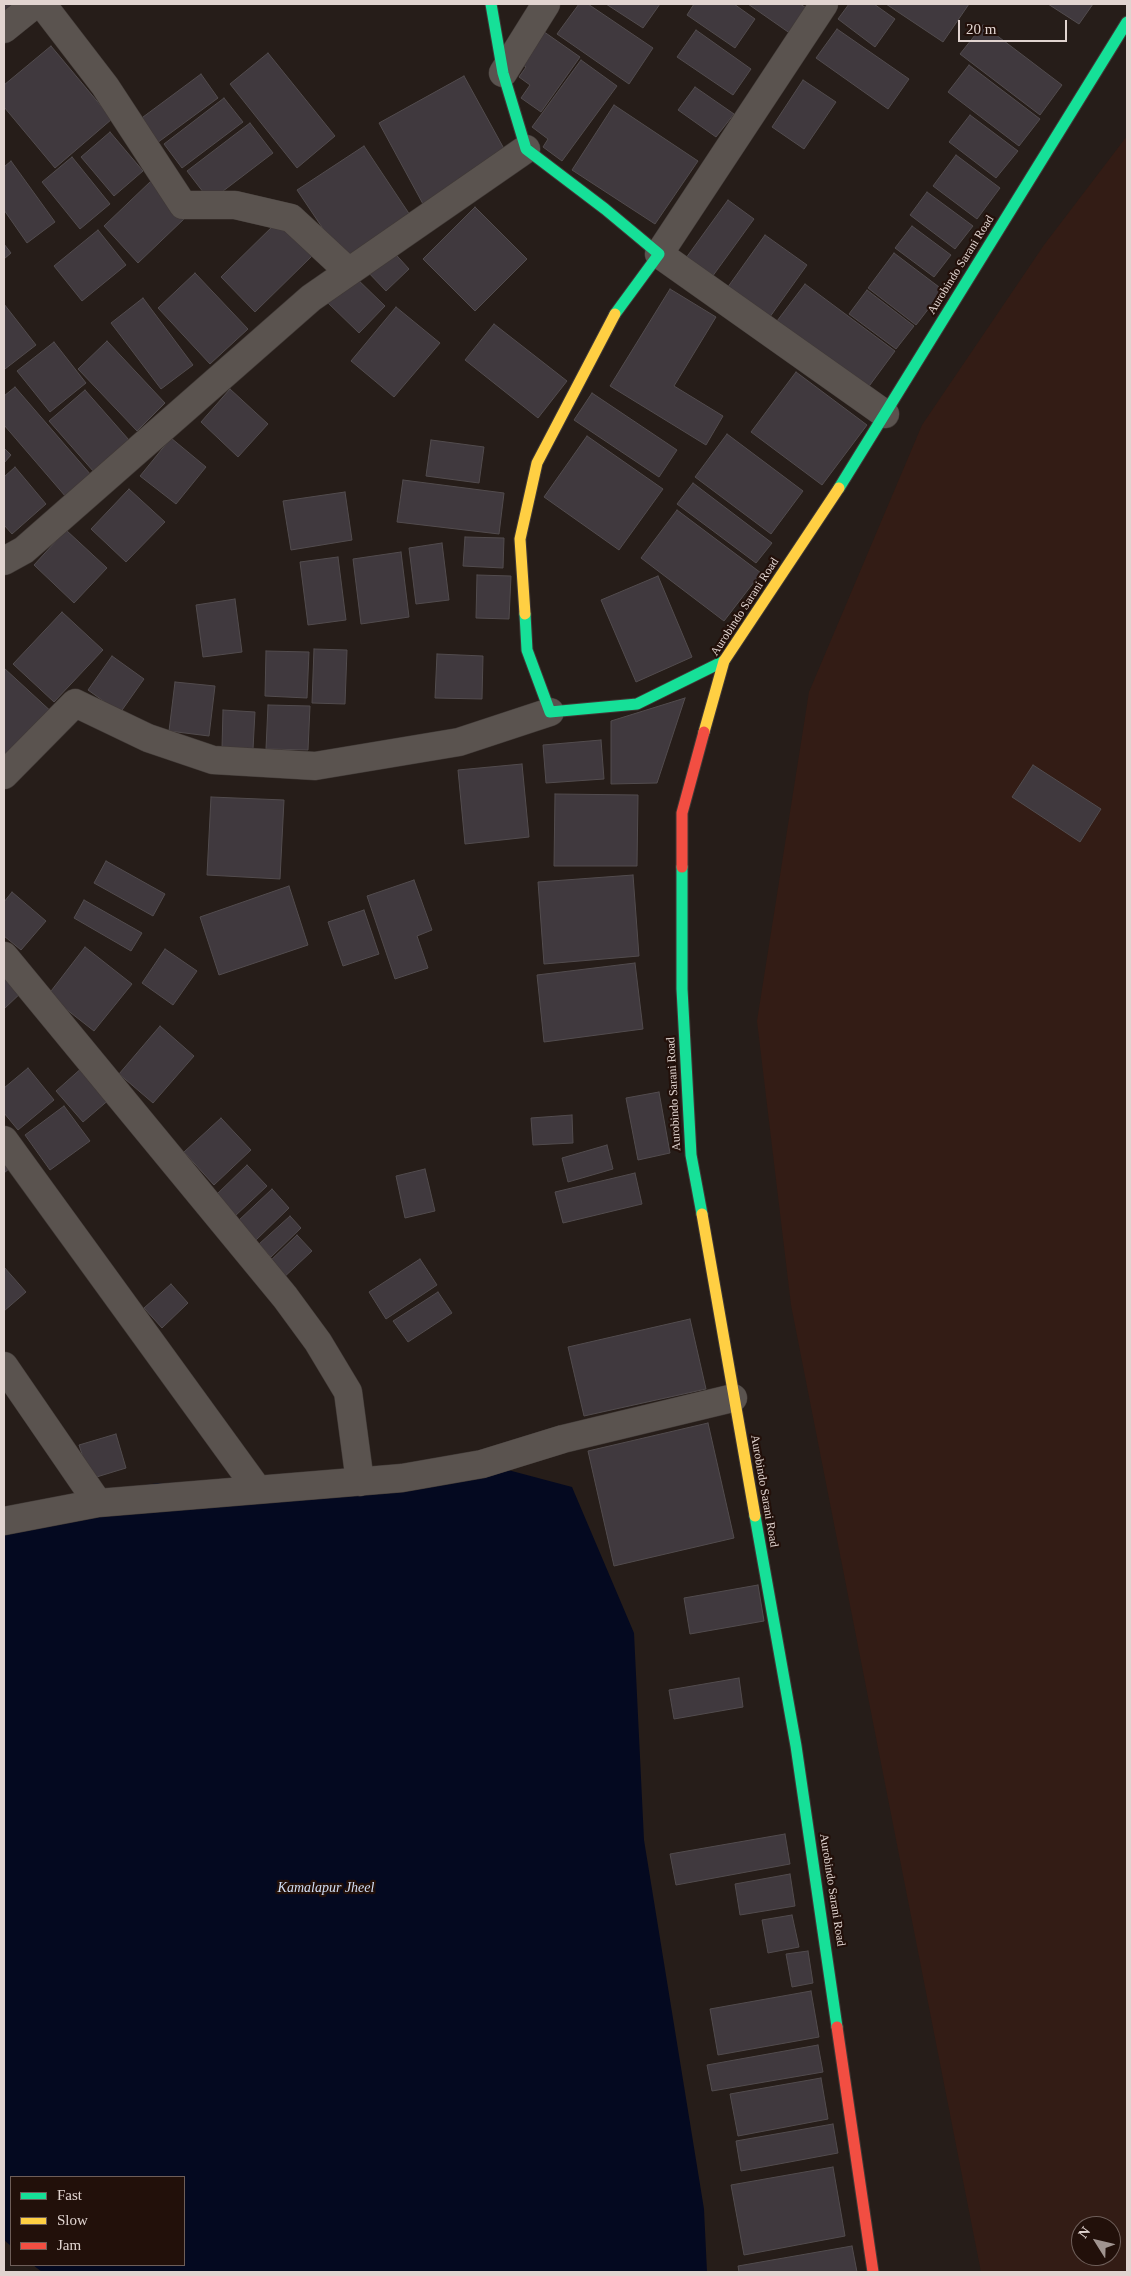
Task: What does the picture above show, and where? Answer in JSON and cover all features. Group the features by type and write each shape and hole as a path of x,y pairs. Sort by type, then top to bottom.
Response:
{"street":[{"path":"4,29 35,4"},
{"path":"42,4 105,86 183,206 235,205 291,218 348,271"},
{"path":"491,4 503,73 526,149 605,209 659,254 885,414"},
{"path":"503,73 546,4"},
{"path":"550,712 527,650 520,539 537,463 617,311 659,254 824,4"},
{"name":"Aurobindo Sarani Road","path":"873,2272 796,1746 692,1155 682,989 682,813 724,661 861,455 1127,22"},
{"path":"4,561 24,550 311,298 526,149"},
{"path":"4,775 75,703 148,738 213,760 315,766 459,742 550,712 637,704 724,661"},
{"path":"4,956 285,1297 318,1342 348,1392 360,1482"},
{"path":"4,1140 258,1490"},
{"path":"4,1366 98,1503"},
{"path":"4,1521 98,1503 402,1478 482,1464 563,1439 734,1398"}],"shaded area":[{"path":"1127,136 1127,2272 981,2272 791,1305 757,1021 809,692 922,425 1044,245"}],"water":[{"name":"Kamalapur Jheel","path":"508,1470 572,1487 634,1633 644,1840 704,2209 707,2272 42,2272 34,2266 185,2266 185,2176 10,2176 10,2245 4,2240 4,1507 158,1483 361,1482"}],"building":[{"path":"4,4 21,4 4,17"},
{"path":"579,4 588,4 653,48 629,84 557,34"},
{"path":"606,4 660,4 643,28"},
{"path":"694,4 734,4 755,19 735,48 687,15"},
{"path":"748,4 800,4 808,9 791,34"},
{"path":"849,4 874,4 895,19 875,47 838,19"},
{"path":"886,4 969,4 943,42"},
{"path":"1048,4 1093,4 1079,24"},
{"path":"983,25 1062,85 1040,115 960,54"},
{"path":"540,29 580,57 541,112 521,98 530,85 519,77 526,67 517,61"},
{"path":"837,29 909,79 888,109 816,58"},
{"path":"696,30 751,69 733,95 677,57"},
{"path":"51,46 112,119 55,168 4,107 4,85"},
{"path":"268,53 335,136 297,168 230,84"},
{"path":"581,60 617,86 562,161 543,147 548,139 532,127"},
{"path":"969,65 1040,119 1019,146 948,92"},
{"path":"201,74 218,98 157,143 139,120"},
{"path":"464,76 508,156 423,204 379,123"},
{"path":"803,80 836,102 804,149 772,127"},
{"path":"695,87 734,114 716,137 678,110"},
{"path":"224,98 243,122 182,168 164,144"},
{"path":"614,105 698,161 655,224 572,170"},
{"path":"970,115 1018,151 996,178 949,142"},
{"path":"250,123 273,153 210,201 187,171"},
{"path":"110,132 143,171 114,196 81,157"},
{"path":"364,146 412,218 346,263 297,190"},
{"path":"956,155 1000,188 977,219 933,186"},
{"path":"72,157 110,204 80,229 42,182"},
{"path":"11,161 55,222 27,243 4,210 4,167"},
{"path":"151,181 185,218 138,263 104,226"},
{"path":"927,192 973,226 955,249 910,215"},
{"path":"728,200 754,219 712,277 686,258"},
{"path":"475,207 527,259 475,311 423,259"},
{"path":"278,221 312,256 255,312 221,277"},
{"path":"912,226 951,255 934,277 895,248"},
{"path":"98,230 126,265 82,301 54,266"},
{"path":"765,235 807,265 767,321 725,291"},
{"path":"4,244 11,253 4,259"},
{"path":"389,247 409,269 386,291 366,270"},
{"path":"894,253 943,290 916,325 868,288"},
{"path":"195,273 248,329 210,364 158,308"},
{"path":"352,274 385,306 359,333 326,301"},
{"path":"805,284 895,351 867,389 777,321"},
{"path":"670,289 716,317 674,386 723,416 706,445 610,386"},
{"path":"867,290 914,326 896,349 849,314"},
{"path":"143,298 193,365 161,389 111,323"},
{"path":"4,304 36,345 5,369 4,368"},
{"path":"396,307 440,343 394,397 351,361"},
{"path":"494,324 567,381 538,418 465,360"},
{"path":"107,341 165,403 137,431 78,369"},
{"path":"54,342 86,383 50,412 17,371"},
{"path":"796,372 867,425 822,485 751,432"},
{"path":"15,387 91,475 66,497 4,425 4,396"},
{"path":"230,389 268,424 238,457 201,422"},
{"path":"85,390 129,440 94,472 49,421"},
{"path":"592,393 677,450 659,477 574,420"},
{"path":"727,434 803,491 771,534 695,477"},
{"path":"587,436 663,489 619,550 544,497"},
{"path":"171,438 206,467 176,504 140,476"},
{"path":"431,440 484,447 479,483 426,476"},
{"path":"4,448 11,455 4,463"},
{"path":"15,467 46,504 12,534 4,525 4,477"},
{"path":"403,480 504,493 499,534 397,522"},
{"path":"693,483 772,543 756,563 677,504"},
{"path":"129,489 165,522 126,562 91,529"},
{"path":"345,492 352,540 291,550 283,501"},
{"path":"677,510 761,573 724,621 641,558"},
{"path":"66,530 107,568 74,603 34,565"},
{"path":"465,537 504,538 503,568 463,566"},
{"path":"442,543 449,600 416,604 409,548"},
{"path":"401,552 409,617 361,624 353,559"},
{"path":"338,557 346,620 308,625 300,562"},
{"path":"477,575 511,576 509,619 476,618"},
{"path":"658,576 692,657 636,682 601,600"},
{"path":"235,599 242,652 203,657 196,605"},
{"path":"62,612 103,650 54,702 13,664"},
{"path":"314,649 347,650 345,704 312,703"},
{"path":"266,651 309,652 307,698 265,696"},
{"path":"437,654 483,656 482,699 435,698"},
{"path":"112,656 144,679 120,713 88,690"},
{"path":"4,668 55,715 12,762 4,754"},
{"path":"175,682 215,686 209,736 169,731"},
{"path":"685,698 657,783 611,784 611,721"},
{"path":"268,705 310,706 308,750 266,749"},
{"path":"223,710 255,712 253,749 222,748"},
{"path":"601,740 604,779 546,783 543,745"},
{"path":"522,764 529,837 465,844 458,770"},
{"path":"1033,765 1101,809 1080,842 1012,797"},
{"path":"555,794 638,795 637,866 554,866"},
{"path":"211,797 284,800 280,879 207,875"},
{"path":"106,861 165,894 153,916 94,883"},
{"path":"633,875 639,956 544,964 538,882"},
{"path":"414,880 432,930 417,936 428,968 395,979 367,896"},
{"path":"289,886 308,945 219,975 200,917"},
{"path":"12,892 46,921 21,950 4,936 4,902"},
{"path":"84,900 142,933 131,951 74,918"},
{"path":"364,910 379,954 343,966 328,922"},
{"path":"85,947 132,984 94,1031 48,995"},
{"path":"165,949 197,971 173,1005 142,983"},
{"path":"635,963 643,1029 544,1042 537,975"},
{"path":"4,966 25,989 4,1009"},
{"path":"160,1026 194,1056 153,1103 119,1074"},
{"path":"84,1066 111,1098 83,1122 56,1091"},
{"path":"28,1068 54,1100 18,1130 4,1113 4,1088"},
{"path":"659,1092 670,1153 638,1160 626,1098"},
{"path":"64,1106 90,1141 50,1170 25,1135"},
{"path":"572,1115 573,1143 533,1145 531,1118"},
{"path":"221,1118 251,1150 214,1185 184,1152"},
{"path":"607,1145 613,1169 568,1182 562,1158"},
{"path":"4,1161 10,1168 4,1173"},
{"path":"247,1165 267,1186 234,1217 215,1196"},
{"path":"425,1169 435,1211 405,1218 396,1176"},
{"path":"635,1173 642,1204 563,1223 555,1192"},
{"path":"272,1189 289,1208 256,1240 238,1221"},
{"path":"290,1216 301,1228 271,1257 259,1244"},
{"path":"297,1235 312,1251 280,1281 266,1265"},
{"path":"420,1259 437,1285 386,1319 369,1292"},
{"path":"4,1267 26,1292 4,1311"},
{"path":"171,1284 188,1303 162,1328 144,1308"},
{"path":"438,1292 452,1313 408,1342 393,1321"},
{"path":"690,1319 706,1389 584,1416 568,1347"},
{"path":"708,1423 734,1538 614,1566 588,1451"},
{"path":"116,1434 126,1468 90,1479 79,1445"},
{"path":"758,1585 764,1621 690,1634 684,1598"},
{"path":"739,1678 743,1707 674,1719 669,1690"},
{"path":"785,1834 790,1864 676,1885 670,1854"},
{"path":"790,1874 795,1906 740,1915 735,1884"},
{"path":"792,1915 799,1947 768,1953 762,1920"},
{"path":"808,1951 813,1983 792,1987 786,1954"},
{"path":"811,1991 819,2037 718,2055 710,2009"},
{"path":"818,2045 823,2072 712,2091 707,2065"},
{"path":"821,2078 828,2119 738,2136 730,2094"},
{"path":"833,2124 838,2153 741,2171 736,2141"},
{"path":"833,2167 845,2236 744,2255 731,2185"},
{"path":"852,2246 857,2272 739,2272 738,2266"}],"traffic: fast":[{"path":"491,4 503,73 526,149 605,209 659,254 615,314"},
{"path":"839,488 1127,22"},
{"path":"525,614 527,650 550,712 637,704 724,661"},
{"path":"682,867 682,989 691,1155 702,1214"},
{"path":"755,1516 796,1746 837,2027"}],"traffic: slow":[{"path":"525,614 520,539 537,463 615,314"},
{"path":"704,732 724,661 839,488"},
{"path":"702,1214 755,1516"}],"traffic: jam":[{"path":"682,867 682,813 704,732"},
{"path":"837,2027 873,2272"}]}
